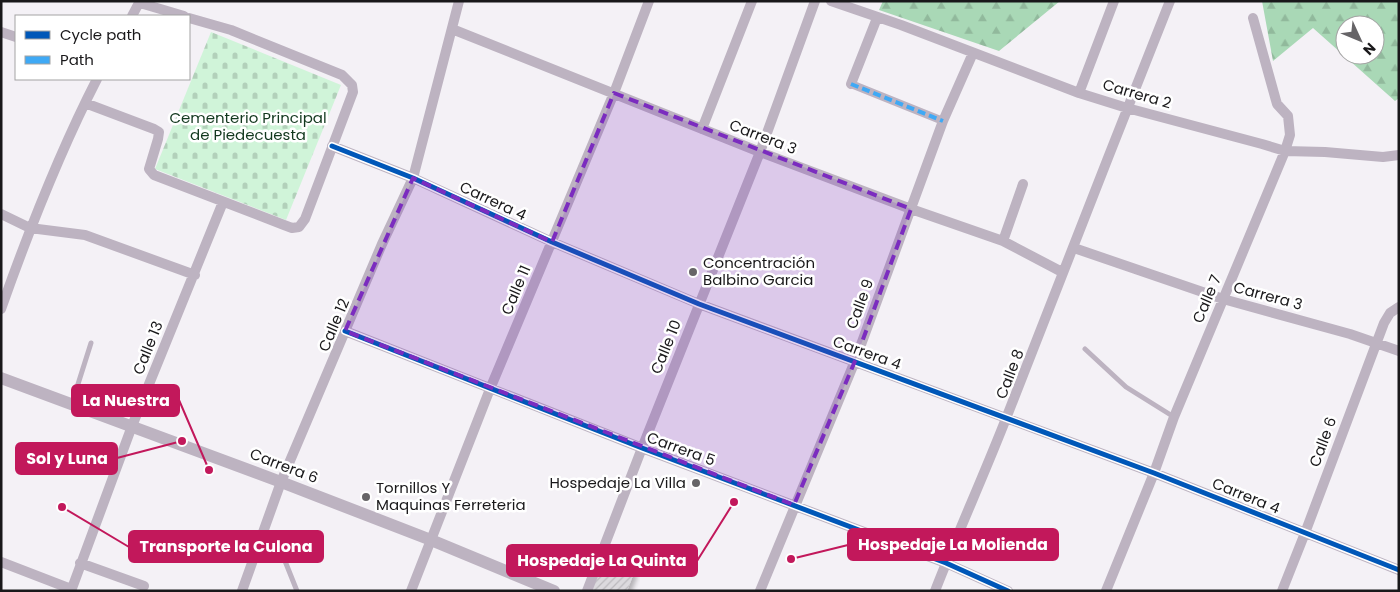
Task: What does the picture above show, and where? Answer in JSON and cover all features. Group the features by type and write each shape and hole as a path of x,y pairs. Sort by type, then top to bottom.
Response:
{"street":[{"name":"Calle 12","path":"242,591 281,482 382,244 413,178 459,1"},
{"name":"Calle 11","path":"411,591 490,389 614,93 649,1"},
{"path":"702,129 752,1"},
{"name":"Calle 10","path":"587,591 760,152 815,1"},
{"name":"Carrera 2","path":"831,1 1079,93 1285,152 1325,152 1383,157 1399,155"},
{"path":"1079,93 1114,1"},
{"name":"Calle 8","path":"935,591 1006,418 1062,272 1074,248 1170,1"},
{"path":"133,15 140,2 181,15"},
{"path":"85,103 159,132 148,168 154,175 284,226 299,227 305,219 352,92 352,85 342,76 231,30 190,18"},
{"path":"877,18 850,84 943,121"},
{"name":"Calle 7","path":"1106,591 1154,473 1174,417 1285,152 1290,135 1288,116 1277,104 1253,18"},
{"name":"Carrera 3","path":"452,29 760,152 911,209 1003,241 1062,272"},
{"path":"1,32 15,37"},
{"name":"Calle 9","path":"760,591 855,361 943,121 973,53"},
{"path":"1,309 30,228 96,80"},
{"name":"Carrera 4","path":"332,146 413,178 552,242 699,304 1154,473 1399,570"},
{"path":"1003,241 1023,184"},
{"name":"Calle 13","path":"71,590 132,426 195,275 223,202"},
{"path":"1,214 30,228 85,235 195,275"},
{"name":"Carrera 3","path":"1074,248 1222,299 1376,342 1399,351"},
{"name":"Calle 6","path":"1282,591 1376,342 1390,313 1399,307"},
{"name":"Carrera 5","path":"345,331 642,448 946,564 1008,591"},
{"name":"Carrera 6","path":"1,378 281,482 431,540 554,591"},
{"path":"1,562 71,590"},
{"path":"80,563 144,586"}],"lane":[{"path":"72,403 91,343"},
{"path":"1085,349 1126,387 1174,417"},
{"path":"257,548 286,561 297,591"}],"highlighted area":[{"path":"614,93 911,209 855,361 794,505 345,331 413,178 552,242"}],"green space":[{"path":"883,1 1060,1 999,51 879,10"},
{"path":"1262,1 1399,1 1399,98 1395,101 1355,65 1385,65 1385,15 1335,15 1335,48 1313,28 1273,61"},
{"name":"Cementerio Principal de Piedecuesta","path":"211,32 341,85 286,220 155,169"}],"building":[{"path":"604,559 635,570 627,591 592,590"}],"marked path":[{"path":"851,84 943,121"}],"cycle path":[{"path":"332,146 413,178 552,242 699,304 1154,473 1399,570"},
{"path":"345,331 642,448 946,563 1008,591"}],"place":[{"name":"Concentración Balbino Garcia","path":"693,272"},
{"name":"Sol y Luna","path":"182,441"},
{"name":"La Nuestra","path":"209,470"},
{"name":"Hospedaje La Villa","path":"696,483"},
{"name":"Tornillos Y Maquinas Ferreteria","path":"366,497"},
{"name":"Hospedaje La Quinta","path":"734,502"},
{"name":"Transporte la Culona","path":"62,507"},
{"name":"Hospedaje La Molienda","path":"791,559"}]}
